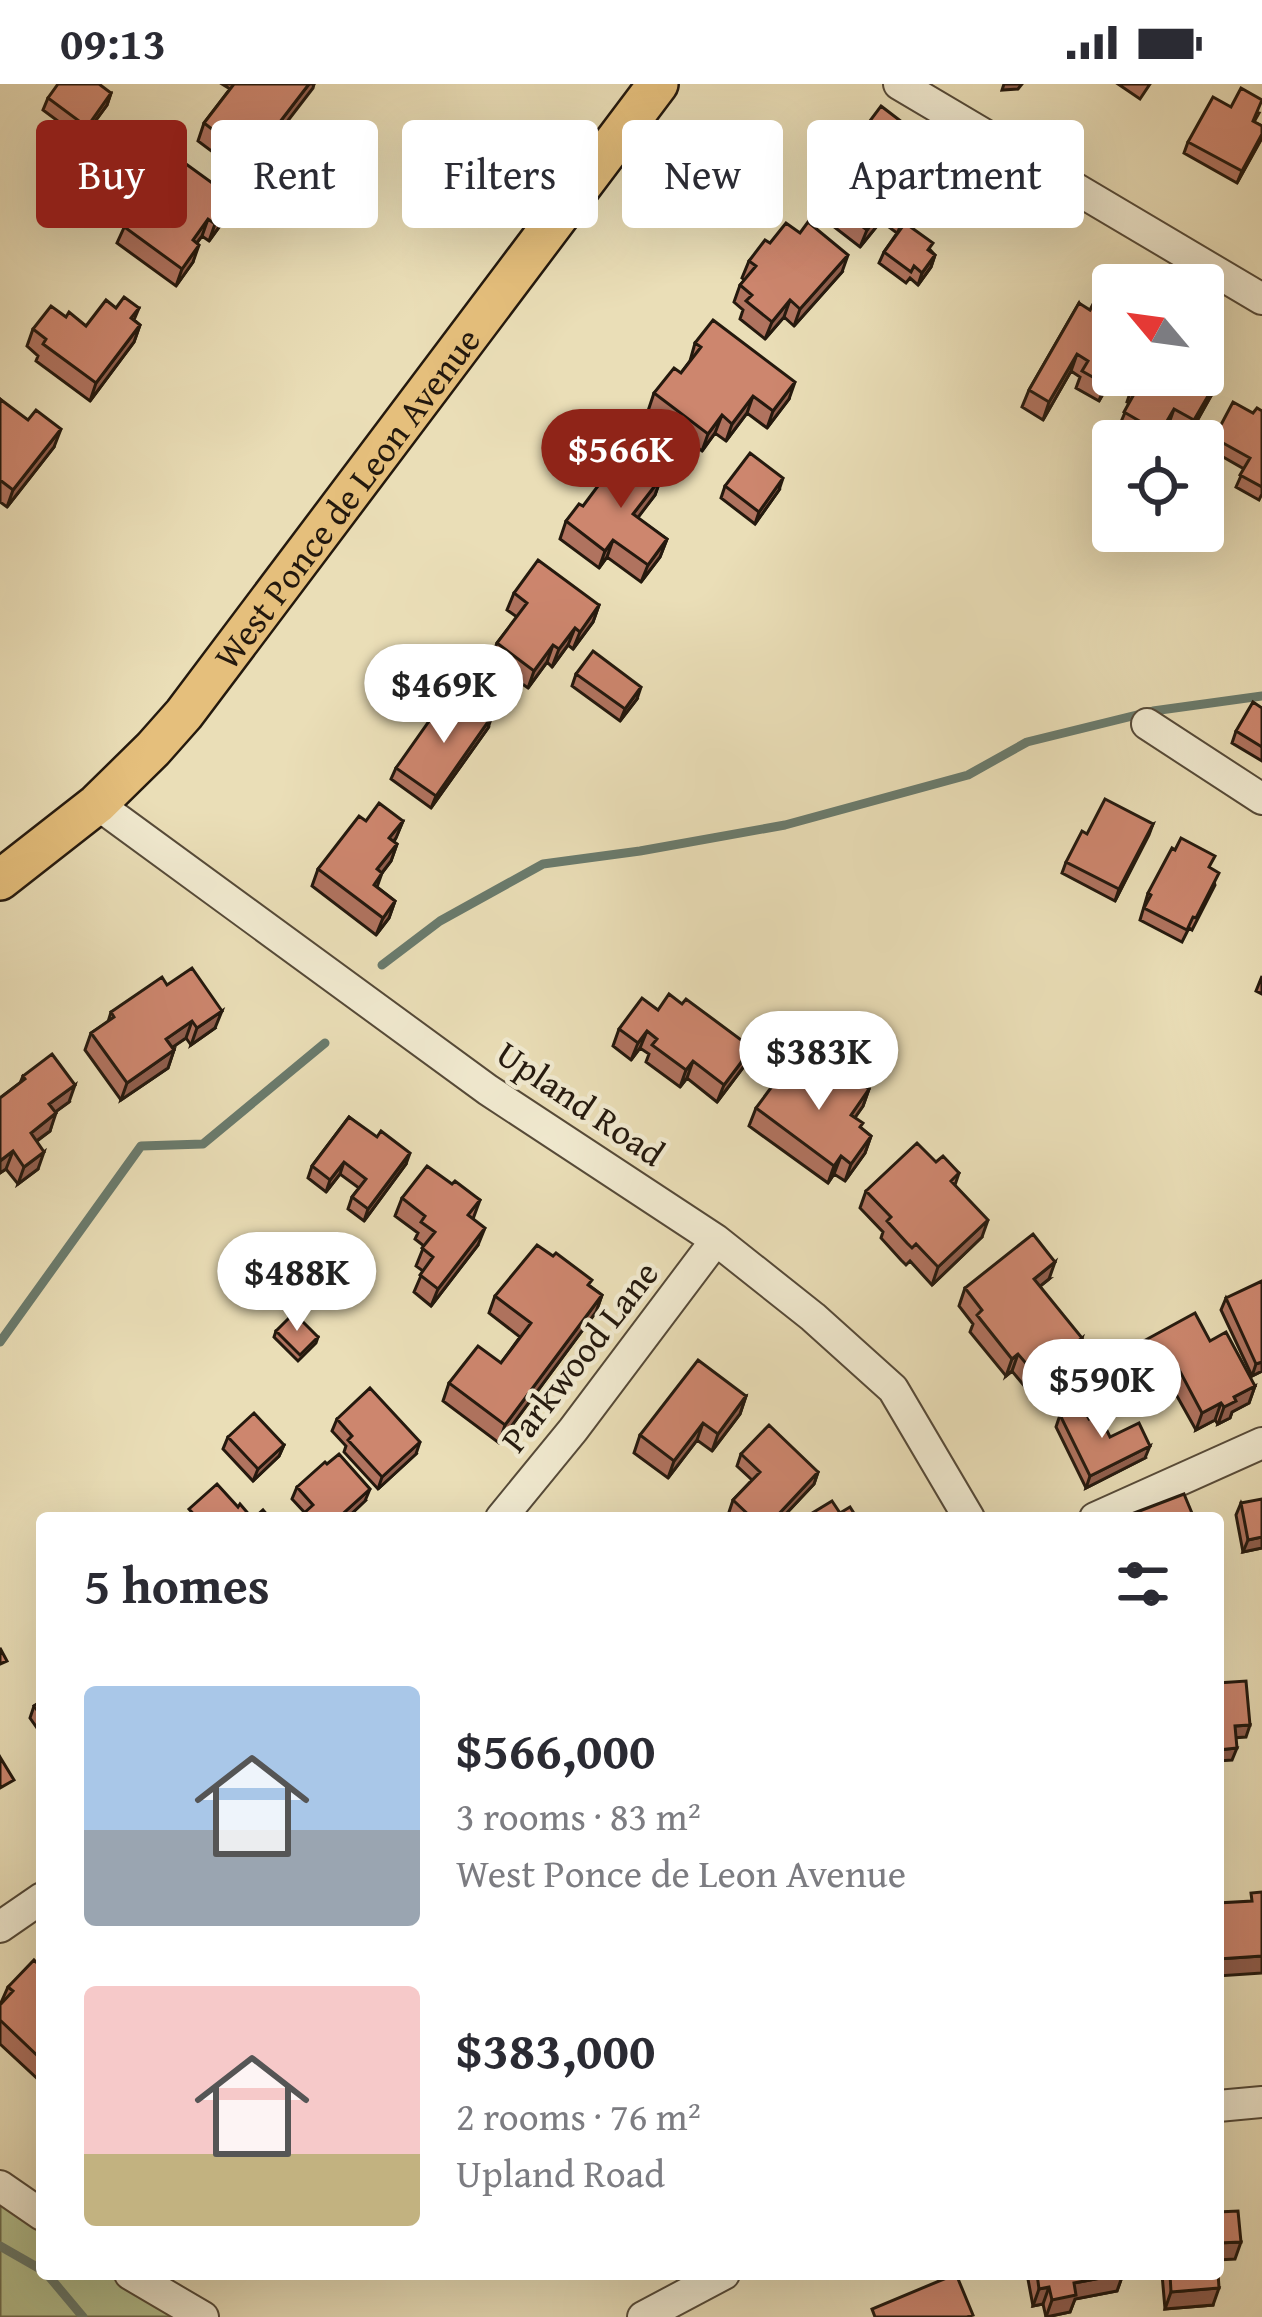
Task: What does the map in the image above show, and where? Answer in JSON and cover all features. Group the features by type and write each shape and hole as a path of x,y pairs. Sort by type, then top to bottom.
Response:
{"main road":[{"name":"West Ponce de Leon Avenue","path":"0,880 97,804 184,714 658,84"}],"street":[{"path":"899,84 1262,299"},
{"path":"1147,724 1262,799"},
{"name":"Upland Road","path":"97,804 488,1090 716,1240 813,1317 892,1390 965,1512"},
{"name":"Parkwood Lane","path":"506,1512 716,1240"},
{"path":"1110,1512 1255,1452"},
{"path":"0,1927 36,1902"},
{"path":"1224,2105 1262,2102"},
{"path":"0,2186 36,2211"},
{"path":"140,2280 203,2317"},
{"path":"643,2317 713,2280"}],"green space":[{"path":"0,2175 36,2204 36,2280 139,2280 194,2317 0,2317"}],"building":[{"path":"58,84 99,84 111,93 92,120 78,120 48,98"},
{"path":"234,84 309,84 281,120 211,120 211,128 204,123"},
{"path":"1241,88 1262,100 1253,121 1262,126 1262,134 1242,171 1188,142 1213,97 1231,107"},
{"path":"881,106 899,120 871,120"},
{"path":"187,165 211,182 211,221 208,219 193,240 199,245 182,269 126,228 187,228"},
{"path":"786,223 800,233 807,223 807,228 815,228 848,255 800,309 790,300 772,322 746,301 752,295 740,285 756,266 749,261 765,240 770,243"},
{"path":"901,228 912,228 933,243 928,250 935,255 922,273 914,266 911,272 884,252"},
{"path":"124,297 139,308 131,318 140,325 96,383 43,344 46,339 33,329 51,306 66,317 69,312 86,326 106,300 116,308"},
{"path":"1079,303 1090,310 1092,306 1092,377 1082,371 1088,361 1077,354 1049,402 1029,390"},
{"path":"713,320 795,382 773,411 753,396 732,424 722,415 708,434 654,393 674,368 681,373 701,347 695,343"},
{"path":"1133,396 1208,396 1194,420 1174,409 1168,420 1138,420 1124,412"},
{"path":"0,399 28,420 36,410 61,429 13,490 0,480"},
{"path":"1233,402 1253,413 1257,408 1262,411 1262,487 1240,475 1250,458 1224,444 1224,420"},
{"path":"624,451 661,478 633,514 667,539 648,565 613,540 605,551 566,521"},
{"path":"750,453 783,478 759,512 725,486"},
{"path":"538,560 599,605 580,632 575,628 559,649 553,645 534,671 497,643 527,603 514,593"},
{"path":"593,651 641,687 625,709 576,674"},
{"path":"464,696 492,716 436,796 396,768 432,717 443,726"},
{"path":"1253,702 1262,708 1262,747 1236,731"},
{"path":"1105,799 1153,824 1119,889 1066,862"},
{"path":"379,803 403,821 389,838 397,844 377,869 382,873 374,885 395,901 383,918 318,869 359,816 366,821"},
{"path":"1181,838 1215,856 1209,867 1219,873 1187,930 1144,908"},
{"path":"192,968 222,1011 197,1028 192,1021 166,1039 174,1050 127,1083 91,1033 114,1017 111,1012 162,977 167,985"},
{"path":"669,994 682,1004 686,999 752,1048 724,1085 693,1061 686,1070 652,1045 657,1039 647,1031 638,1043 619,1029 642,998 658,1010"},
{"path":"52,1054 75,1085 49,1104 56,1113 31,1133 44,1152 24,1167 13,1151 0,1161 0,1098"},
{"path":"787,1066 822,1091 839,1067 869,1089 851,1115 871,1136 851,1164 841,1156 834,1166 756,1108"},
{"path":"349,1117 377,1137 381,1131 410,1153 368,1209 352,1197 366,1179 344,1162 330,1180 312,1166"},
{"path":"917,1143 936,1162 943,1156 959,1173 951,1181 988,1220 938,1267 916,1244 912,1248 907,1243 866,1191"},
{"path":"427,1166 480,1200 468,1215 485,1228 438,1289 420,1275 433,1257 422,1248 435,1232 421,1222 425,1216 402,1198"},
{"path":"1033,1234 1055,1262 1034,1279 1082,1338 1036,1375 1018,1354 1012,1359 977,1315 982,1310 965,1288"},
{"path":"537,1245 592,1280 588,1285 602,1295 505,1425 449,1383 478,1346 501,1363 531,1323 495,1296"},
{"path":"1262,1281 1262,1362 1256,1364 1226,1298"},
{"path":"294,1313 318,1337 300,1355 276,1331"},
{"path":"1195,1313 1210,1341 1226,1332 1255,1386 1234,1397 1236,1401 1202,1413 1175,1362 1145,1378 1129,1349"},
{"path":"698,1360 746,1396 718,1434 703,1423 674,1461 640,1435"},
{"path":"370,1388 420,1442 382,1477 348,1440 352,1436 337,1419"},
{"path":"1081,1405 1089,1419 1099,1414 1110,1437 1139,1423 1150,1446 1090,1476 1060,1415"},
{"path":"254,1413 284,1445 258,1469 228,1437"},
{"path":"769,1425 818,1472 781,1512 746,1512 733,1500 760,1472 741,1454"},
{"path":"339,1454 370,1489 345,1512 305,1512 313,1505 297,1487"},
{"path":"217,1484 247,1512 192,1512 189,1509"},
{"path":"1184,1494 1192,1512 1137,1512"},
{"path":"1262,1499 1262,1537 1248,1540 1241,1503"},
{"path":"832,1501 839,1512 814,1512"},
{"path":"1246,1681 1250,1725 1235,1726 1237,1748 1224,1749 1224,1683"},
{"path":"0,1757 14,1780 0,1788"},
{"path":"1262,1892 1262,1956 1224,1959 1224,1903 1252,1901 1251,1893"},
{"path":"36,1962 36,2054 0,2020 0,2005 13,1991 8,1987"},
{"path":"1238,2211 1241,2242 1224,2243 1224,2212"},
{"path":"942,2280 958,2280 973,2315 875,2317 872,2309"},
{"path":"1038,2280 1090,2280 1074,2283 1076,2295 1052,2300 1049,2287 1039,2289"},
{"path":"1170,2280 1218,2280 1219,2288 1171,2292"}],"waterway":[{"path":"382,965 440,921 543,864 785,825 968,775 1027,742 1153,711 1262,696"},
{"path":"0,1342 141,1146 203,1144 325,1043"},
{"path":"0,2246 36,2267"},
{"path":"52,2280 83,2317"}]}
